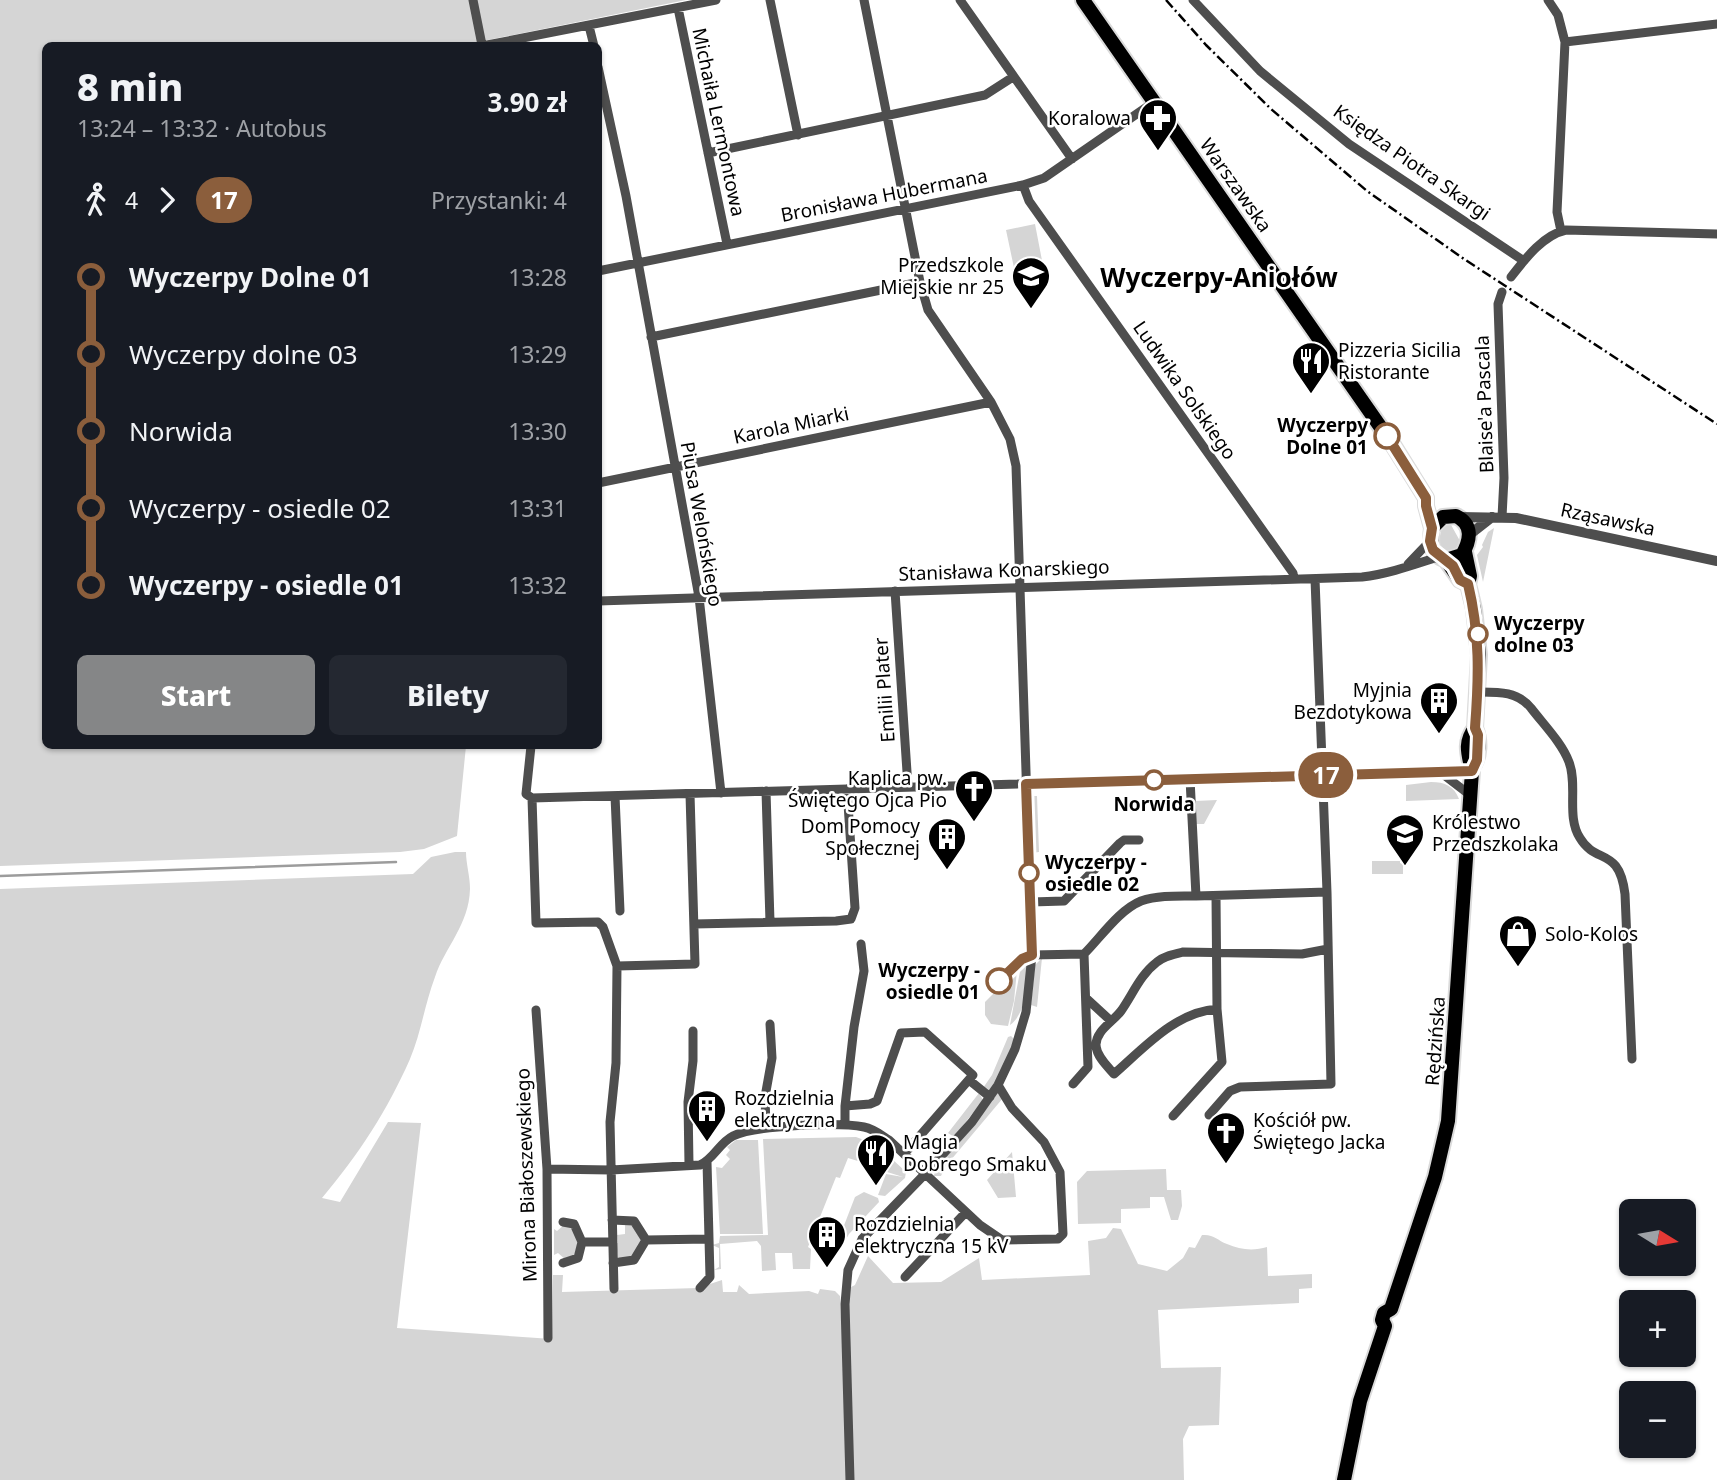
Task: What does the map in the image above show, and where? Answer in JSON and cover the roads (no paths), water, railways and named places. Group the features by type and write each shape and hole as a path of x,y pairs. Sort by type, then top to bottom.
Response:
{"main road":[{"name":"Warszawska","path":"1083,0 1374,417 1426,498 1456,516"},
{"name":"Warszawska","path":"1426,498 1431,535"},
{"path":"1468,584 1460,580 1433,550 1431,535 1438,520 1456,516 1468,527 1465,552 1470,576 1468,584 1478,632 1475,728 1470,734 1467,759 1472,769"},
{"path":"1442,558 1458,558 1465,552"},
{"name":"Rędzińska","path":"1344,1480 1360,1401 1385,1326 1394,1316 1391,1309 1436,1178 1448,1121 1472,769"}],"street":[{"path":"473,0 481,42"},
{"path":"499,42 716,0"},
{"path":"771,0 797,135"},
{"path":"850,1480 845,1288 848,1270 862,1239 972,1122 998,1085 1015,1049 1026,1012 1032,955 1016,466 1010,439 991,402 928,310 920,282 864,0"},
{"path":"960,0 1072,159"},
{"name":"Księdza Piotra Skargi","path":"1193,0 1260,71 1349,144 1524,261"},
{"path":"1549,0 1558,15 1564,42 1557,212 1561,231"},
{"name":"Michaiła Lermontowa","path":"678,8 727,244"},
{"path":"1564,42 1717,24"},
{"path":"589,26 593,42"},
{"path":"708,153 985,95 1013,77"},
{"name":"Piusa Welońskiego","path":"602,87 638,263 699,597 721,793"},
{"name":"Bronisława Hubermana","path":"602,270 1023,186 1044,178 1154,102"},
{"name":"Ludwika Solskiego","path":"1023,186 1029,201 1293,573 1294,579"},
{"path":"1511,277 1549,237 1561,231 1572,229 1717,234"},
{"path":"651,337 920,282"},
{"name":"Blaise'a Pascala","path":"1497,517 1504,478 1498,304 1502,292"},
{"name":"Karola Miarki","path":"602,482 991,402"},
{"name":"Rząsawska","path":"1456,516 1533,521 1717,561"},
{"path":"1469,535 1497,517"},
{"name":"Stanisława Konarskiego","path":"1408,564 1431,535"},
{"name":"Stanisława Konarskiego","path":"602,601 1315,579 1373,576 1408,564 1442,558"},
{"path":"1209,1115 1230,1091 1240,1087 1331,1084 1315,579"},
{"name":"Emilii Plater","path":"895,591 908,787"},
{"path":"1477,692 1519,696 1531,708 1569,762 1575,825 1580,839 1621,870 1625,894 1632,1059"},
{"path":"531,749 530,797 536,923 598,922 603,927 617,966 618,1014 610,1122 614,1289"},
{"path":"530,797 1472,769"},
{"path":"1440,772 1470,795"},
{"path":"1190,779 1196,896"},
{"path":"694,924 851,919 855,908 848,789"},
{"path":"766,791 770,922"},
{"path":"617,966 695,964 690,794"},
{"path":"615,796 620,911"},
{"path":"1031,902 1065,901 1120,843 1124,840 1139,839"},
{"path":"1032,955 1084,954 1129,908 1159,897 1326,892"},
{"path":"1173,1116 1222,1062 1217,1009 1216,896"},
{"path":"845,1125 854,1027 864,971 861,944"},
{"path":"1217,1009 1198,1013 1171,1025 1114,1074 1097,1052 1100,1034 1119,1013 1137,982 1157,962 1183,952 1302,954 1328,949"},
{"path":"1073,1084 1087,1067 1084,954"},
{"path":"1086,998 1111,1021"},
{"name":"Mirona Białoszewskiego","path":"536,1010 547,1169 548,1338"},
{"path":"765,1127 765,1097 772,1058 770,1024"},
{"path":"689,1165 688,1102 693,1061 693,1031"},
{"path":"845,1106 877,1101 899,1035 917,1031 930,1036 973,1075 904,1154"},
{"path":"969,1080 990,1097"},
{"path":"547,1169 611,1170 700,1165 707,1162 729,1138 745,1131 765,1127 864,1127 877,1132 904,1154 966,1212 1002,1240 1058,1239 1063,1234 1060,1172 1044,1142 1012,1108 998,1085"},
{"path":"700,1288 710,1277 707,1162"},
{"path":"905,1278 966,1212"},
{"path":"612,1220 634,1221 646,1240"},
{"path":"563,1222 574,1224 582,1242 578,1258 563,1263"},
{"path":"646,1240 709,1239"},
{"path":"613,1263 634,1260 646,1240"},
{"path":"582,1242 613,1242"}],"waterway":[{"path":"0,876 396,862"}],"railway":[{"path":"1166,0 1206,45 1271,109 1367,191 1464,259 1717,424"}],"place":[{"name":"Koralowa","path":"1158,152"},
{"name":"Przedszkole Miejskie nr 25","path":"1031,310"},
{"name":"Pizzeria Sicilia Ristorante","path":"1311,395"},
{"name":"Wyczerpy Dolne 01","path":"1387,436"},
{"name":"Wyczerpy dolne 03","path":"1478,634"},
{"name":"Myjnia Bezdotykowa","path":"1439,735"},
{"name":"Norwida","path":"1154,780"},
{"name":"Kaplica pw. Świętego Ojca Pio","path":"974,823"},
{"name":"Królestwo Przedszkolaka","path":"1405,867"},
{"name":"Dom Pomocy Społecznej","path":"947,871"},
{"name":"Wyczerpy - osiedle 02","path":"1029,873"},
{"name":"Solo-Kolos","path":"1518,968"},
{"name":"Wyczerpy - osiedle 01","path":"999,981"},
{"name":"Rozdzielnia elektryczna","path":"707,1143"},
{"name":"Kościół pw. Świętego Jacka","path":"1226,1165"},
{"name":"Magia Dobrego Smaku","path":"876,1187"},
{"name":"Rozdzielnia elektryczna 15 kV","path":"827,1269"}],"district":[{"name":"Wyczerpy-Aniołów","path":"1219,278"}]}
